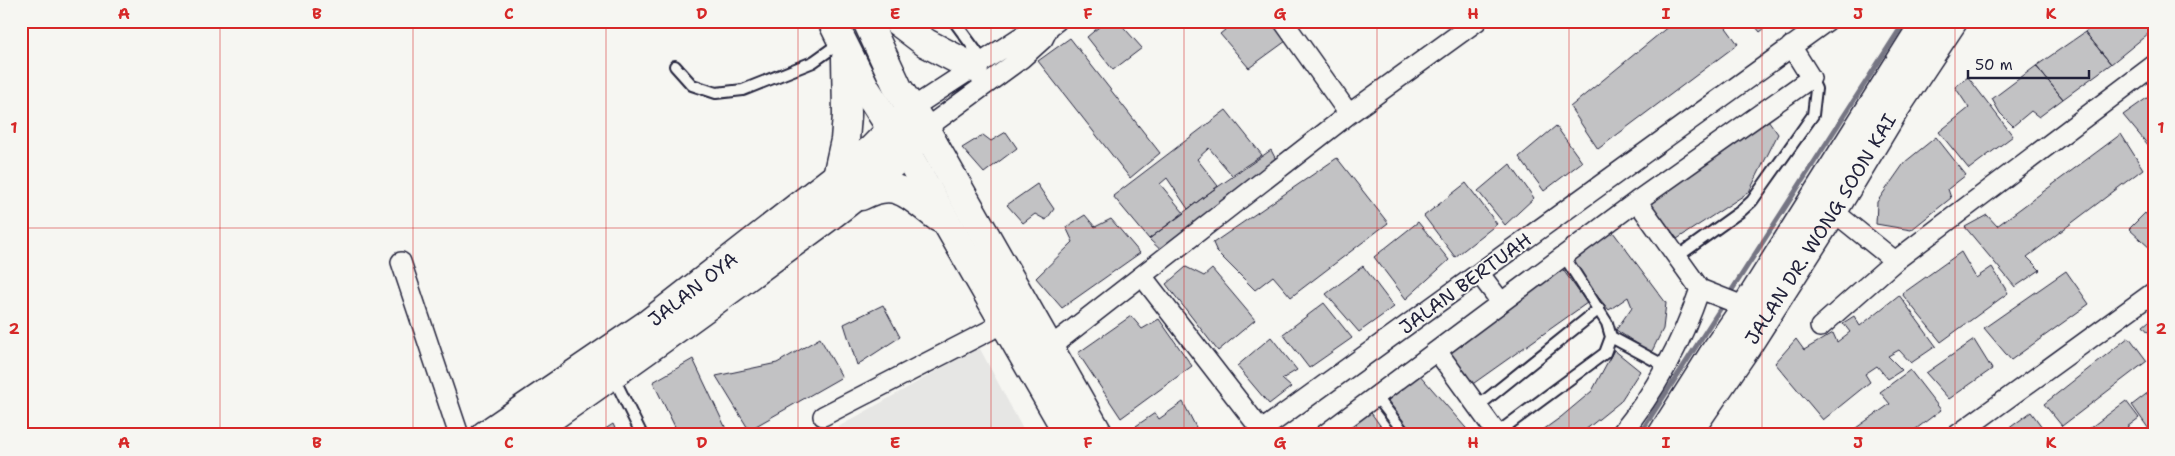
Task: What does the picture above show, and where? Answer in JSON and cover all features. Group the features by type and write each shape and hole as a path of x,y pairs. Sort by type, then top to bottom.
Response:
{"main road":[{"path":"867,21 898,88 918,119 1099,435"},
{"path":"897,21 926,42 979,65"},
{"name":"JALAN DR. WONG SOON KAI","path":"1662,435 1714,353 1739,305 1926,21"},
{"name":"JALAN DR. WONG SOON KAI","path":"1686,435 1748,346 1834,211 1894,110 1953,21"},
{"path":"840,39 1069,435"},
{"path":"838,176 845,140 847,115 840,39"},
{"name":"JALAN OYA","path":"485,435 649,323 838,176 872,148 891,129 918,119"},
{"name":"JALAN OYA","path":"526,435 665,338 844,205 906,152 918,119"},
{"path":"844,205 874,190 892,187 901,190 946,223"}],"street":[{"path":"1283,21 1349,114"},
{"path":"1049,348 1349,114 1477,21"},
{"name":"JALAN BERTUAH","path":"1142,276 1260,433 1827,21"},
{"path":"918,119 1022,58 1043,39 1053,24"},
{"path":"918,119 979,65 1036,28 1053,24"},
{"path":"1324,435 1637,201 1811,78 1791,46"},
{"path":"1820,327 1895,261 2154,65"},
{"path":"1637,201 1705,291 1739,305"},
{"path":"1834,211 1895,261"},
{"path":"401,262 459,435"},
{"path":"1479,273 1501,302"},
{"path":"1620,435 1667,367 1705,291"},
{"path":"1957,435 2154,292"},
{"path":"823,416 1004,323"},
{"path":"1437,351 1497,434"}],"lane":[{"path":"954,21 979,65"},
{"path":"675,66 692,85 716,93 743,90 813,62 840,39"},
{"path":"1678,257 1752,201 1813,114 1816,89 1811,78"},
{"path":"1497,434 1605,353 1611,337 1607,323 1564,256"},
{"path":"1477,407 1598,310"},
{"path":"1611,337 1667,367"},
{"path":"613,375 642,435"},
{"path":"1376,396 1406,435"}],"shaded area":[{"path":"979,347 1026,435 824,435"}],"building":[{"path":"1106,21 1118,21 1142,48 1113,70 1087,37"},
{"path":"1236,21 1272,21 1286,41 1249,68 1220,34"},
{"path":"1675,21 1721,21 1738,44 1598,149 1570,107"},
{"path":"1751,21 1774,21 1760,32"},
{"path":"2097,21 2149,21 2154,26 2154,29 2111,64 2085,32"},
{"path":"2085,32 2111,64 2063,99 2036,66"},
{"path":"1070,38 1160,153 1130,178 1038,61"},
{"path":"2036,66 2063,99 2039,117 2031,111 2013,126 2000,113 1992,99"},
{"path":"1968,77 2013,136 1969,169 1939,132 1969,108 1955,87"},
{"path":"2154,93 2154,152 2123,115"},
{"path":"1226,110 1262,155 1232,175 1209,148 1197,159 1218,186 1188,209 1167,178 1160,184 1184,213 1149,239 1113,196"},
{"path":"1766,117 1778,134 1749,192 1677,239 1650,202"},
{"path":"1556,126 1582,162 1544,191 1519,157"},
{"path":"1006,132 1017,148 984,173 962,148 983,135 991,141"},
{"path":"2121,134 2143,169 2027,257 2040,270 2015,287 1965,227 1987,215 1997,226"},
{"path":"1936,137 1966,175 1948,189 1951,198 1911,230 1876,224 1877,202 1905,162"},
{"path":"1271,150 1283,173 1167,256 1149,239 1209,193"},
{"path":"1337,158 1388,223 1291,297 1273,276 1255,290 1217,252 1213,243"},
{"path":"1510,164 1534,198 1505,225 1478,191"},
{"path":"1466,183 1497,224 1455,257 1424,216"},
{"path":"1037,184 1054,209 1046,220 1035,214 1023,223 1007,205"},
{"path":"2145,213 2154,223 2154,249 2152,250 2129,229"},
{"path":"1085,215 1095,227 1111,219 1140,253 1062,308 1036,278 1073,242 1066,227"},
{"path":"1418,222 1449,260 1406,299 1374,257"},
{"path":"1610,228 1666,303 1663,329 1651,353 1616,330 1632,307 1628,297 1609,310 1567,260"},
{"path":"1961,252 1976,278 1992,267 2008,293 1941,342 1902,294"},
{"path":"1363,266 1394,307 1359,332 1326,294"},
{"path":"1186,267 1204,276 1212,269 1255,320 1218,351 1166,284"},
{"path":"1561,267 1587,303 1467,388 1441,352"},
{"path":"2066,271 2089,304 2011,360 1984,328"},
{"path":"1899,295 1936,346 1911,363 1899,350 1888,356 1902,370 1888,379 1877,366 1865,374 1870,382 1823,420 1775,363 1796,339 1804,350 1833,333 1837,342 1850,332 1843,323 1854,316 1860,326"},
{"path":"1324,303 1352,338 1309,368 1283,334"},
{"path":"883,305 900,337 857,365 844,324"},
{"path":"1131,316 1142,329 1159,319 1192,366 1121,418 1078,353"},
{"path":"2154,317 2154,339 2143,326"},
{"path":"1271,337 1297,370 1282,379 1291,387 1269,404 1237,366"},
{"path":"2129,337 2147,361 2062,426 2044,404"},
{"path":"820,338 842,377 749,430 716,376 777,363"},
{"path":"1974,340 1992,369 1949,399 1926,373"},
{"path":"1614,350 1640,371 1620,402 1579,435 1536,435 1592,391"},
{"path":"693,359 729,435 679,435 653,382"},
{"path":"1910,370 1941,410 1908,435 1846,435 1890,404 1880,392"},
{"path":"1418,373 1472,435 1412,435 1385,400"},
{"path":"2154,388 2154,435 2153,435 2132,405"},
{"path":"2126,401 2139,418 2127,427 2133,435 2089,435 2086,431"},
{"path":"1183,402 1200,435 1142,435 1136,426 1155,413 1159,419"},
{"path":"1369,410 1387,435 1335,435"},
{"path":"2031,412 2048,435 2000,435"},
{"path":"613,424 618,435 596,435"}],"waterway":[{"path":"1728,296 1905,21"},
{"path":"1639,435 1724,303"}]}
